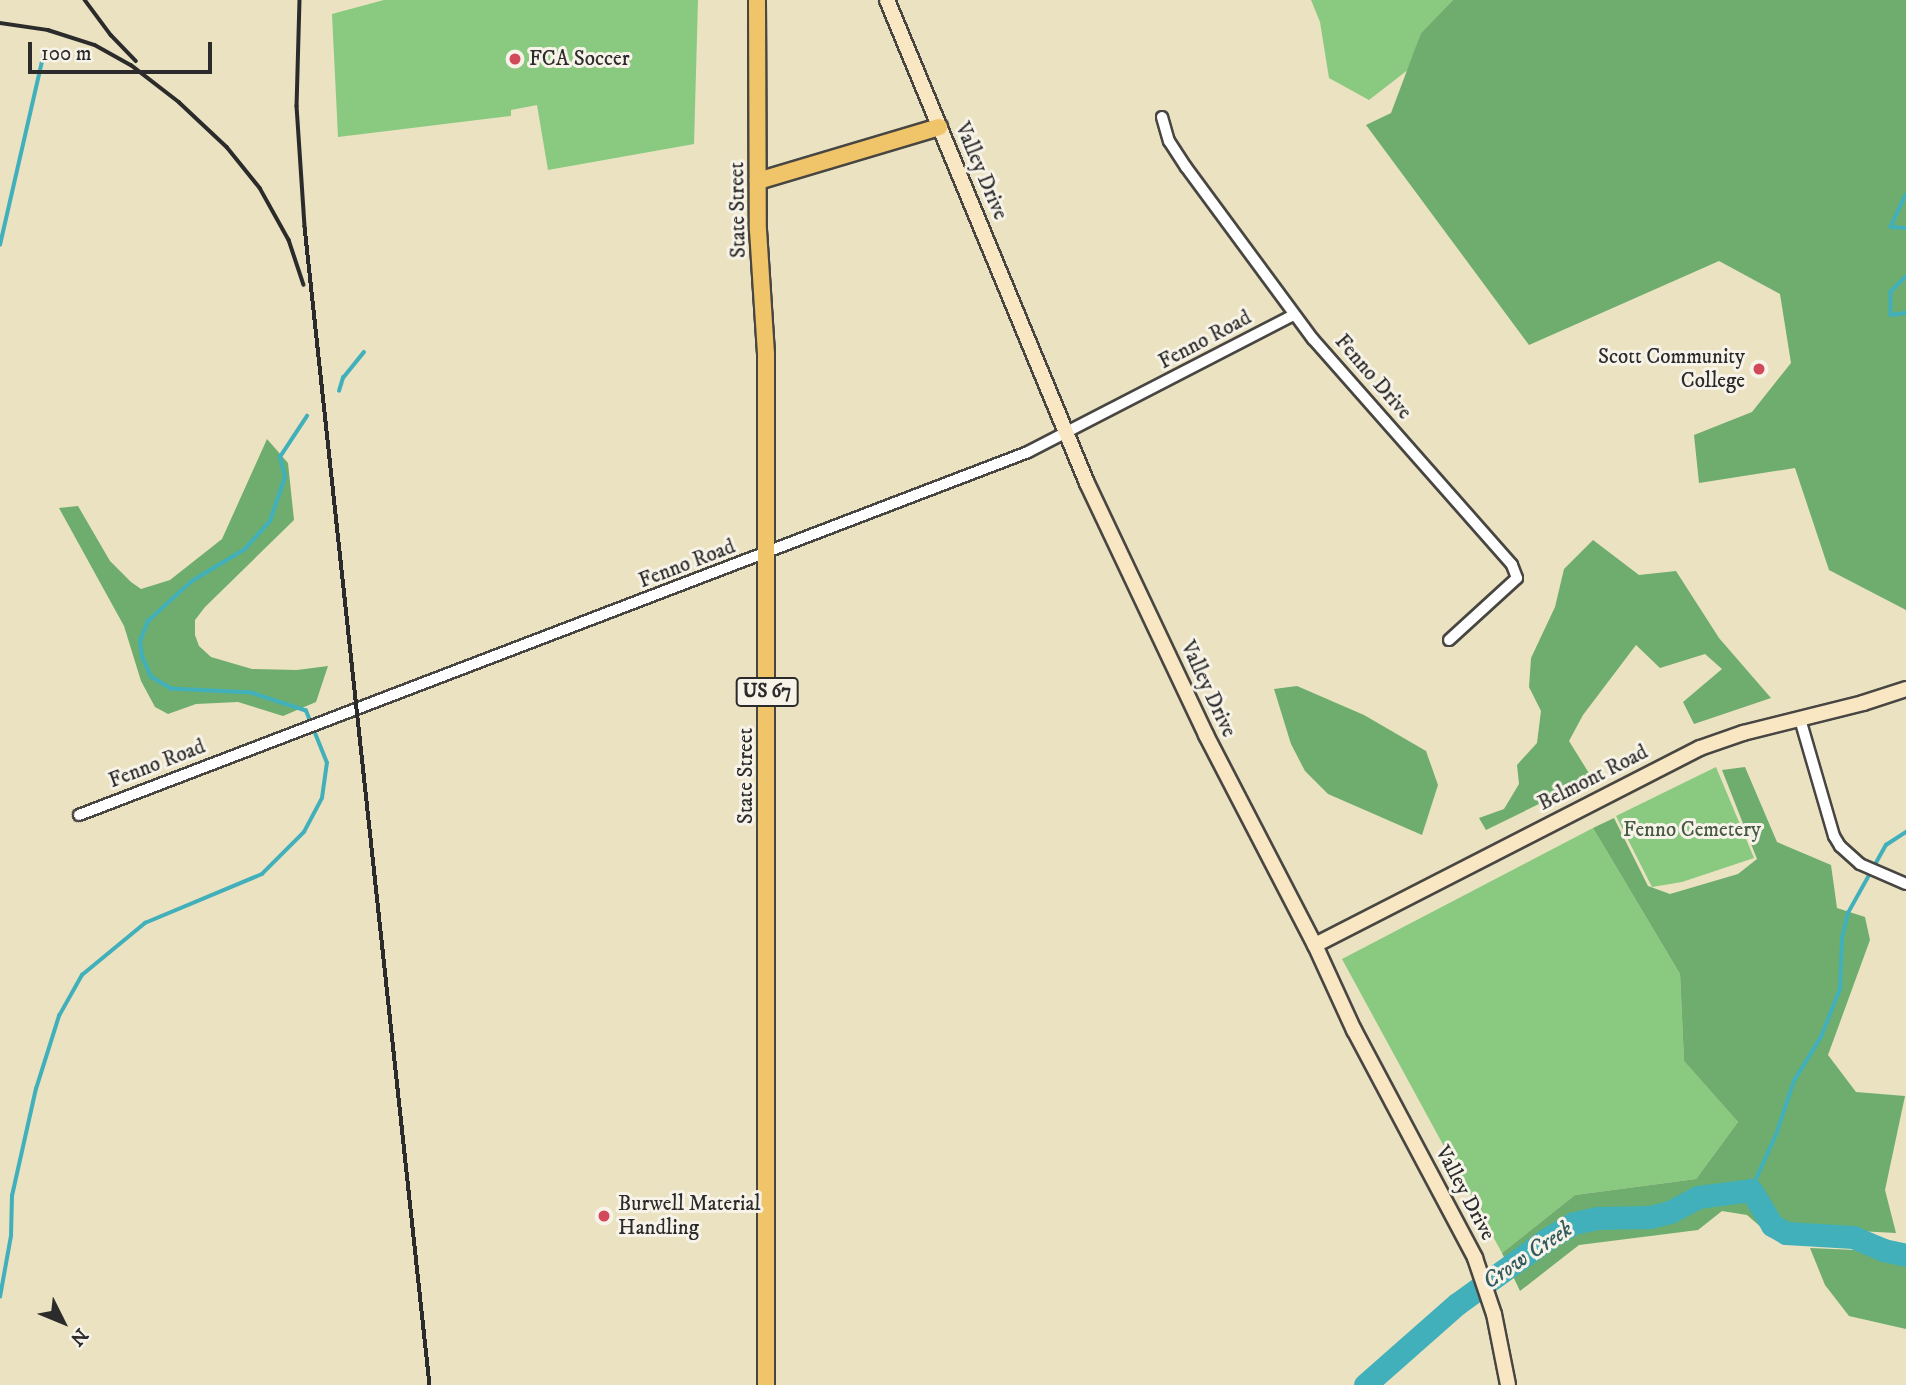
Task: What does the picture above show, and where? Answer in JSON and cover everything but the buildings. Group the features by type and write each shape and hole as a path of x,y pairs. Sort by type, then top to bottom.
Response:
{"main road":[{"name":"State Street","path":"757,0 758,181 766,354 766,1385"},
{"path":"758,181 939,127"}],"street":[{"name":"Valley Drive","path":"887,0 1087,483 1206,735 1315,945 1354,1030 1475,1258 1494,1314 1508,1385"},
{"name":"Fenno Drive","path":"1162,117 1169,141 1186,167 1294,314 1512,565 1517,578 1449,640"},
{"name":"Fenno Road","path":"79,815 1028,452 1294,314"},
{"name":"Belmont Road","path":"1315,945 1673,760 1719,741 1906,689"},
{"path":"1800,719 1834,836 1846,853 1870,869 1906,884"}],"green space":[{"name":"FCA Soccer","path":"384,0 698,0 694,144 548,170 537,105 511,110 511,116 338,137 332,14"},
{"path":"1311,0 1453,0 1421,33 1409,69 1369,100 1329,78 1320,22"},
{"name":"Scott Community College","path":"1453,0 1906,0 1906,610 1829,570 1795,468 1699,483 1694,435 1752,412 1791,363 1780,294 1719,261 1529,345 1366,125 1391,113 1421,33"},
{"path":"267,439 288,463 294,520 205,607 195,620 195,635 199,646 211,657 252,669 297,670 328,666 316,702 283,716 238,702 196,704 168,714 155,707 141,681 124,626 59,508 78,506 110,561 141,589 170,580 222,539"},
{"path":"1593,540 1639,575 1676,571 1719,638 1771,698 1694,724 1683,702 1722,669 1705,654 1660,668 1636,645 1583,715 1569,741 1592,778 1486,830 1479,818 1504,809 1519,784 1517,765 1537,743 1541,711 1529,687 1531,658 1555,607 1564,569"},
{"path":"1297,686 1364,715 1426,751 1438,785 1422,835 1328,794 1305,771 1291,744 1274,689"},
{"name":"Fenno Cemetery","path":"1716,767 1754,858 1682,882 1652,887 1616,816"},
{"path":"1745,767 1777,842 1831,865 1837,908 1865,917 1870,940 1828,1055 1856,1092 1905,1096 1885,1190 1896,1233 1801,1228 1777,1241 1747,1215 1722,1211 1698,1230 1579,1245 1520,1291 1502,1253 1575,1195 1696,1179 1738,1122 1684,1061 1680,974 1593,828 1614,818 1648,886 1670,894 1738,874 1757,859 1722,770"},
{"path":"1593,828 1680,974 1684,1061 1738,1122 1696,1179 1575,1195 1502,1253 1342,959"},
{"path":"1810,1248 1855,1250 1906,1265 1906,1329 1849,1316 1825,1285"}],"waterway":[{"path":"0,245 44,53"},
{"path":"1906,195 1891,227 1906,228"},
{"path":"1906,277 1891,292 1891,315 1906,313"},
{"path":"339,391 343,378 364,352"},
{"path":"0,1297 11,1236 12,1196 36,1089 59,1016 82,975 145,923 262,874 304,832 322,798 327,763 306,711 251,693 171,689 151,677 142,657 140,641 148,621 192,581 245,549 270,521 285,477 280,457 307,416"},
{"path":"1751,1190 1776,1135 1794,1081 1821,1037 1840,989 1842,939 1848,913 1886,845 1906,832"},
{"name":"Crow Creek","path":"1365,1385 1457,1304 1547,1239 1574,1223 1597,1218 1650,1217 1670,1212 1698,1197 1751,1190 1772,1225 1786,1233 1853,1237 1883,1250 1906,1255"}],"railway":[{"path":"85,0 111,35 136,61"},
{"path":"300,0 297,106 305,227 430,1385"},
{"path":"0,23 48,30 95,45 131,65 179,102 227,147 260,188 289,240 304,285"}],"place":[{"name":"FCA Soccer","path":"515,59"},
{"name":"Scott Community College","path":"1759,369"},
{"name":"Burwell Material Handling","path":"604,1216"}]}
